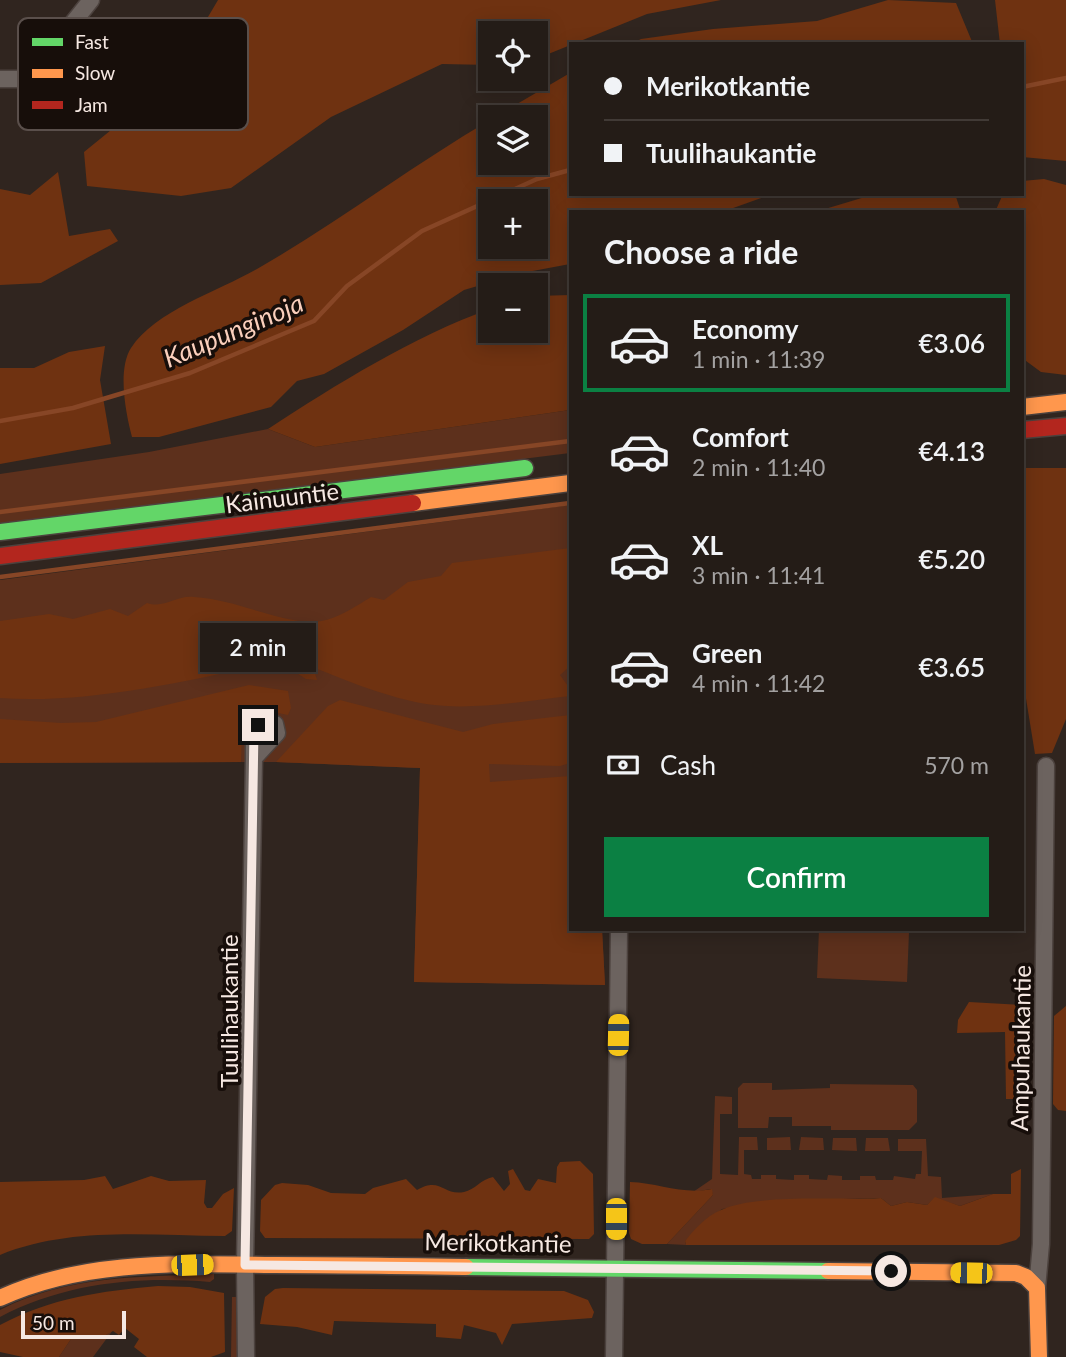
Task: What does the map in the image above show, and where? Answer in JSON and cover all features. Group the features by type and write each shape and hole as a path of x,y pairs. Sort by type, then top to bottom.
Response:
{"main road":[{"path":"1024,407 1066,402"},
{"path":"1024,430 1066,426"},
{"name":"Kainuuntie","path":"0,533 543,466"},
{"name":"Kainuuntie","path":"0,556 569,483"},
{"name":"Merikotkantie","path":"0,1298 54,1276 93,1268 245,1265 1016,1273 1026,1277 1037,1288"},
{"path":"1037,1288 1039,1357"}],"street":[{"path":"77,18 91,0"},
{"path":"0,79 18,79"},
{"name":"Tuulihaukantie","path":"246,1357 245,1265 254,758"},
{"name":"Ampuhaukantie","path":"1037,1288 1041,1244 1046,766"},
{"path":"614,1357 619,931"}],"shaded area":[{"path":"218,0 721,0 647,14 578,42 569,42 569,46 548,54 548,21 478,21 478,65 442,64 331,117 231,188 181,196 87,186 84,152 111,130 248,130 248,18 207,18"},
{"path":"888,0 956,3 972,42 635,42 713,29 817,21"},
{"path":"995,0 1066,0 1066,161 1024,157 1024,42 1000,42"},
{"path":"569,74 569,196 766,196 728,210 569,210 569,264 522,273 478,273 478,286 464,290 403,330 324,374 297,381 271,407 159,437 132,437 125,405 124,368 131,348 142,335 171,313 287,251 478,128 478,175 548,175 548,105 515,105 539,91 548,91 548,86"},
{"path":"58,172 69,236 110,229 118,241 41,283 0,285 0,189 30,195"},
{"path":"1044,179 1066,185 1066,375 1041,372 1024,359 1024,210 996,210 1002,196 1024,196 1024,181"},
{"path":"868,196 956,196 960,210 822,210"},
{"path":"569,295 569,410 315,447 268,429 404,347 478,314 478,343 548,343 548,296"},
{"path":"105,346 100,380 111,444 0,464 0,368 34,368 69,352"},
{"path":"569,410 569,453 0,525 0,474 149,452 268,429 315,447"},
{"path":"1024,468 1066,468 1066,719 1052,753 1035,754 1024,686"},
{"path":"569,505 569,931 602,931 605,985 414,982 420,768 276,762 0,763 0,580"},
{"path":"569,548 569,667 560,675 569,688 569,696 480,706 444,706 383,693 313,667 317,680 306,679 287,667 266,664 100,695 0,698 0,621 49,614 73,619 110,609 128,616 147,603 159,604 188,597 224,601 281,618 319,622 342,614 371,597 384,600 408,582 441,576 452,563"},
{"path":"249,685 288,691 291,708 288,715 264,710 248,716 242,729 241,762 0,763 0,719 96,722"},
{"path":"340,700 463,732 493,724 569,715 569,763 560,766 489,764 490,782 569,776 569,931 602,931 605,985 414,982 420,768 276,762 328,706"},
{"path":"819,931 909,932 907,982 817,978"},
{"path":"969,1002 1021,1005 1022,1099 1006,1099 1005,1032 957,1033 958,1020"},
{"path":"1066,1006 1066,1111 1058,1110 1053,1104 1054,1016"},
{"path":"743,1083 772,1083 772,1090 830,1088 830,1084 913,1085 917,1090 917,1122 909,1130 831,1130 831,1126 792,1126 792,1117 769,1117 768,1128 738,1128 738,1088"},
{"path":"715,1096 732,1097 732,1114 720,1114 720,1174 738,1175 739,1137 757,1137 758,1150 744,1150 744,1174 751,1175 752,1179 761,1179 761,1175 776,1175 776,1179 794,1180 794,1175 809,1175 809,1179 827,1180 828,1175 842,1176 842,1180 860,1180 860,1176 875,1176 876,1180 893,1180 894,1176 915,1179 916,1174 921,1174 922,1151 898,1151 898,1139 926,1139 928,1176 941,1177 942,1198 993,1194 960,1206 935,1198 927,1205 907,1202 891,1206 881,1198 770,1201 722,1209 685,1241 686,1245 667,1244 713,1195 711,1189 693,1192 712,1179"},
{"path":"790,1137 791,1150 767,1150 767,1138"},
{"path":"801,1137 823,1138 824,1150 799,1150"},
{"path":"833,1138 856,1138 857,1151 832,1150"},
{"path":"866,1138 888,1138 890,1151 865,1151"},
{"path":"580,1161 593,1174 594,1234 589,1239 265,1238 260,1231 261,1200 275,1185 282,1183 308,1185 331,1193 365,1194 373,1188 406,1179 417,1190 432,1185 464,1192 493,1177 504,1191 510,1184 508,1171 513,1169 525,1190 530,1191 538,1179 556,1183 560,1162"},
{"path":"1021,1169 1020,1236 1016,1240 999,1245 686,1245 685,1241 710,1216 737,1205 756,1201 881,1198 891,1206 907,1202 927,1205 935,1197 960,1206 993,1194 1011,1194 1011,1174"},
{"path":"105,1176 113,1189 151,1176 169,1181 206,1180 204,1203 207,1208 212,1208 223,1194 234,1188 232,1231 225,1236 83,1236 27,1246 0,1255 0,1182 84,1180"},
{"path":"630,1182 691,1191 712,1189 713,1195 667,1244 642,1244 631,1239 629,1233"},
{"path":"214,1274 214,1279 210,1282 129,1281 76,1289 25,1305 0,1317 0,1310 26,1299 78,1284 132,1277"},
{"path":"158,1286 190,1287 224,1293 225,1352 211,1357 147,1357 134,1347 139,1339 125,1328 119,1335 113,1331 106,1335 71,1339 59,1357 23,1357 0,1352 0,1325 38,1308 77,1297"},
{"path":"275,1289 564,1291 588,1300 594,1312 592,1318 512,1324 502,1345 496,1333 464,1325 461,1339 436,1337 436,1324 334,1321 332,1335 297,1327 260,1324 265,1297"},
{"path":"232,1297 240,1297 239,1357 231,1357"},
{"path":"113,1330 93,1357 59,1357 71,1339 106,1335"}],"waterway":[{"name":"Kaupunginoja","path":"1024,87 1066,78"},
{"name":"Kaupunginoja","path":"0,421 73,408 190,373 314,321 347,286 422,231 537,179 569,170"},
{"path":"0,512 569,441"},
{"path":"0,577 569,503"}],"traffic: fast":[{"path":"0,532 525,468"},
{"path":"466,1267 828,1271"}],"traffic: slow":[{"path":"1024,407 1066,402"},
{"path":"413,503 569,483"},
{"path":"0,1298 32,1285 66,1276 134,1266 203,1264 466,1267"},
{"path":"828,1271 1016,1273 1026,1277 1037,1288 1039,1357"}],"traffic: jam":[{"path":"1024,430 1066,426"},
{"path":"0,556 413,503"}],"route":[{"path":"258,725 254,730 250,1103 245,1265 275,1263 891,1271"}]}
